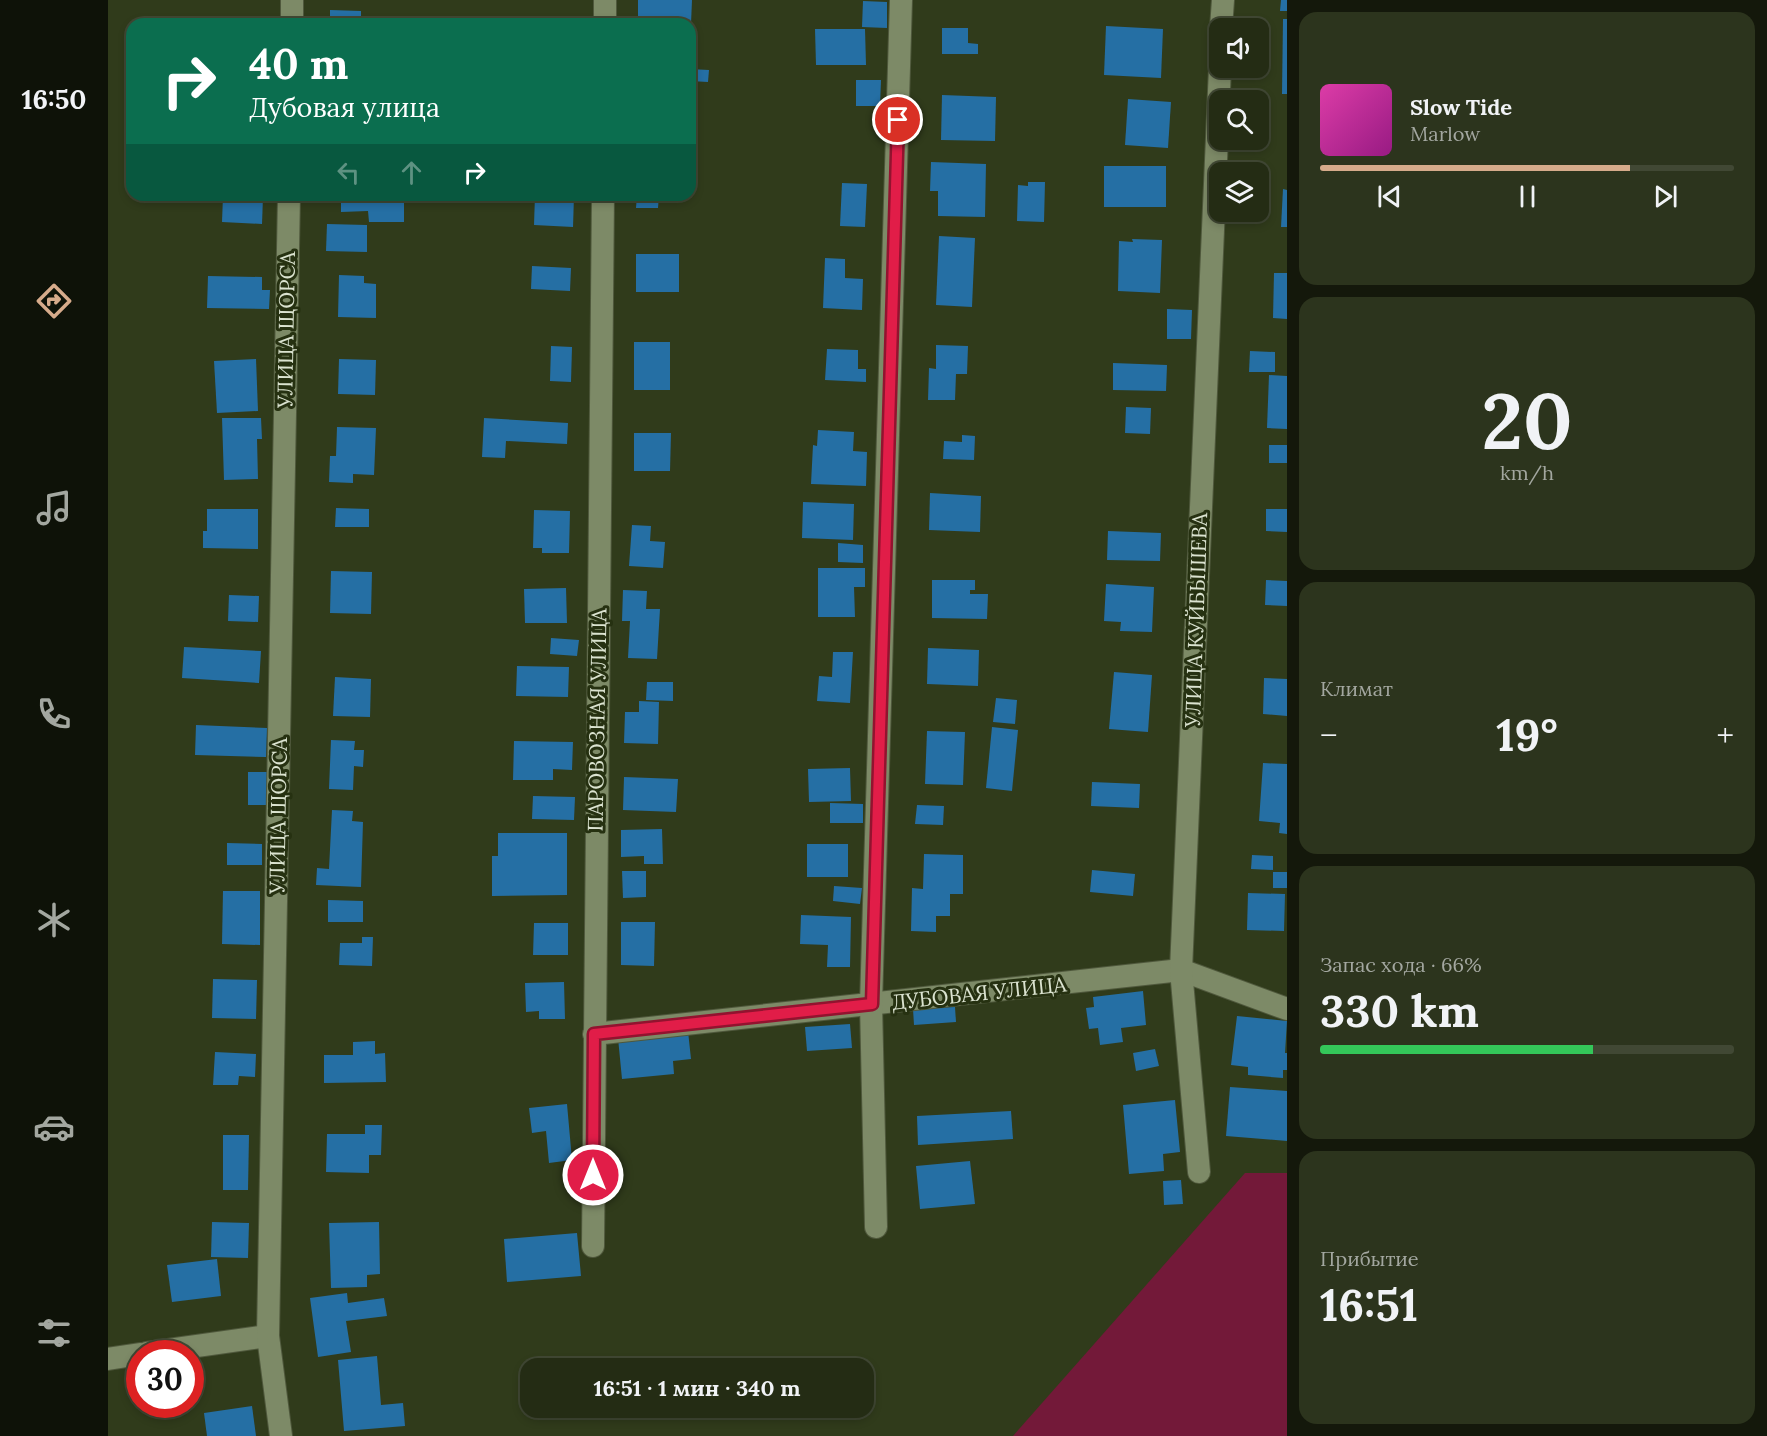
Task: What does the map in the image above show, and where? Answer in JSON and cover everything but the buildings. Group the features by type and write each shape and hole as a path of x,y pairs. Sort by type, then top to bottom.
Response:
{"street":[{"path":"292,0 292,18"},
{"path":"605,0 605,18"},
{"path":"876,1227 872,1004 901,0"},
{"path":"1222,18 1223,0"},
{"name":"УЛИЦА КУЙБЫШЕВА","path":"1199,1172 1181,970 1220,78"},
{"name":"УЛИЦА ЩОРСА","path":"280,1436 268,1336 289,201"},
{"name":"ПАРОВОЗНАЯ УЛИЦА","path":"592,1246 603,201"},
{"name":"ДУБОВАЯ УЛИЦА","path":"594,1034 1181,970 1287,1009"},
{"path":"204,1345 268,1336"},
{"path":"108,1359 126,1356"}],"shaded area":[{"path":"1245,1173 1287,1173 1287,1436 1013,1436"}],"route":[{"path":"593,1175 594,1034 872,1004 898,120"}]}
